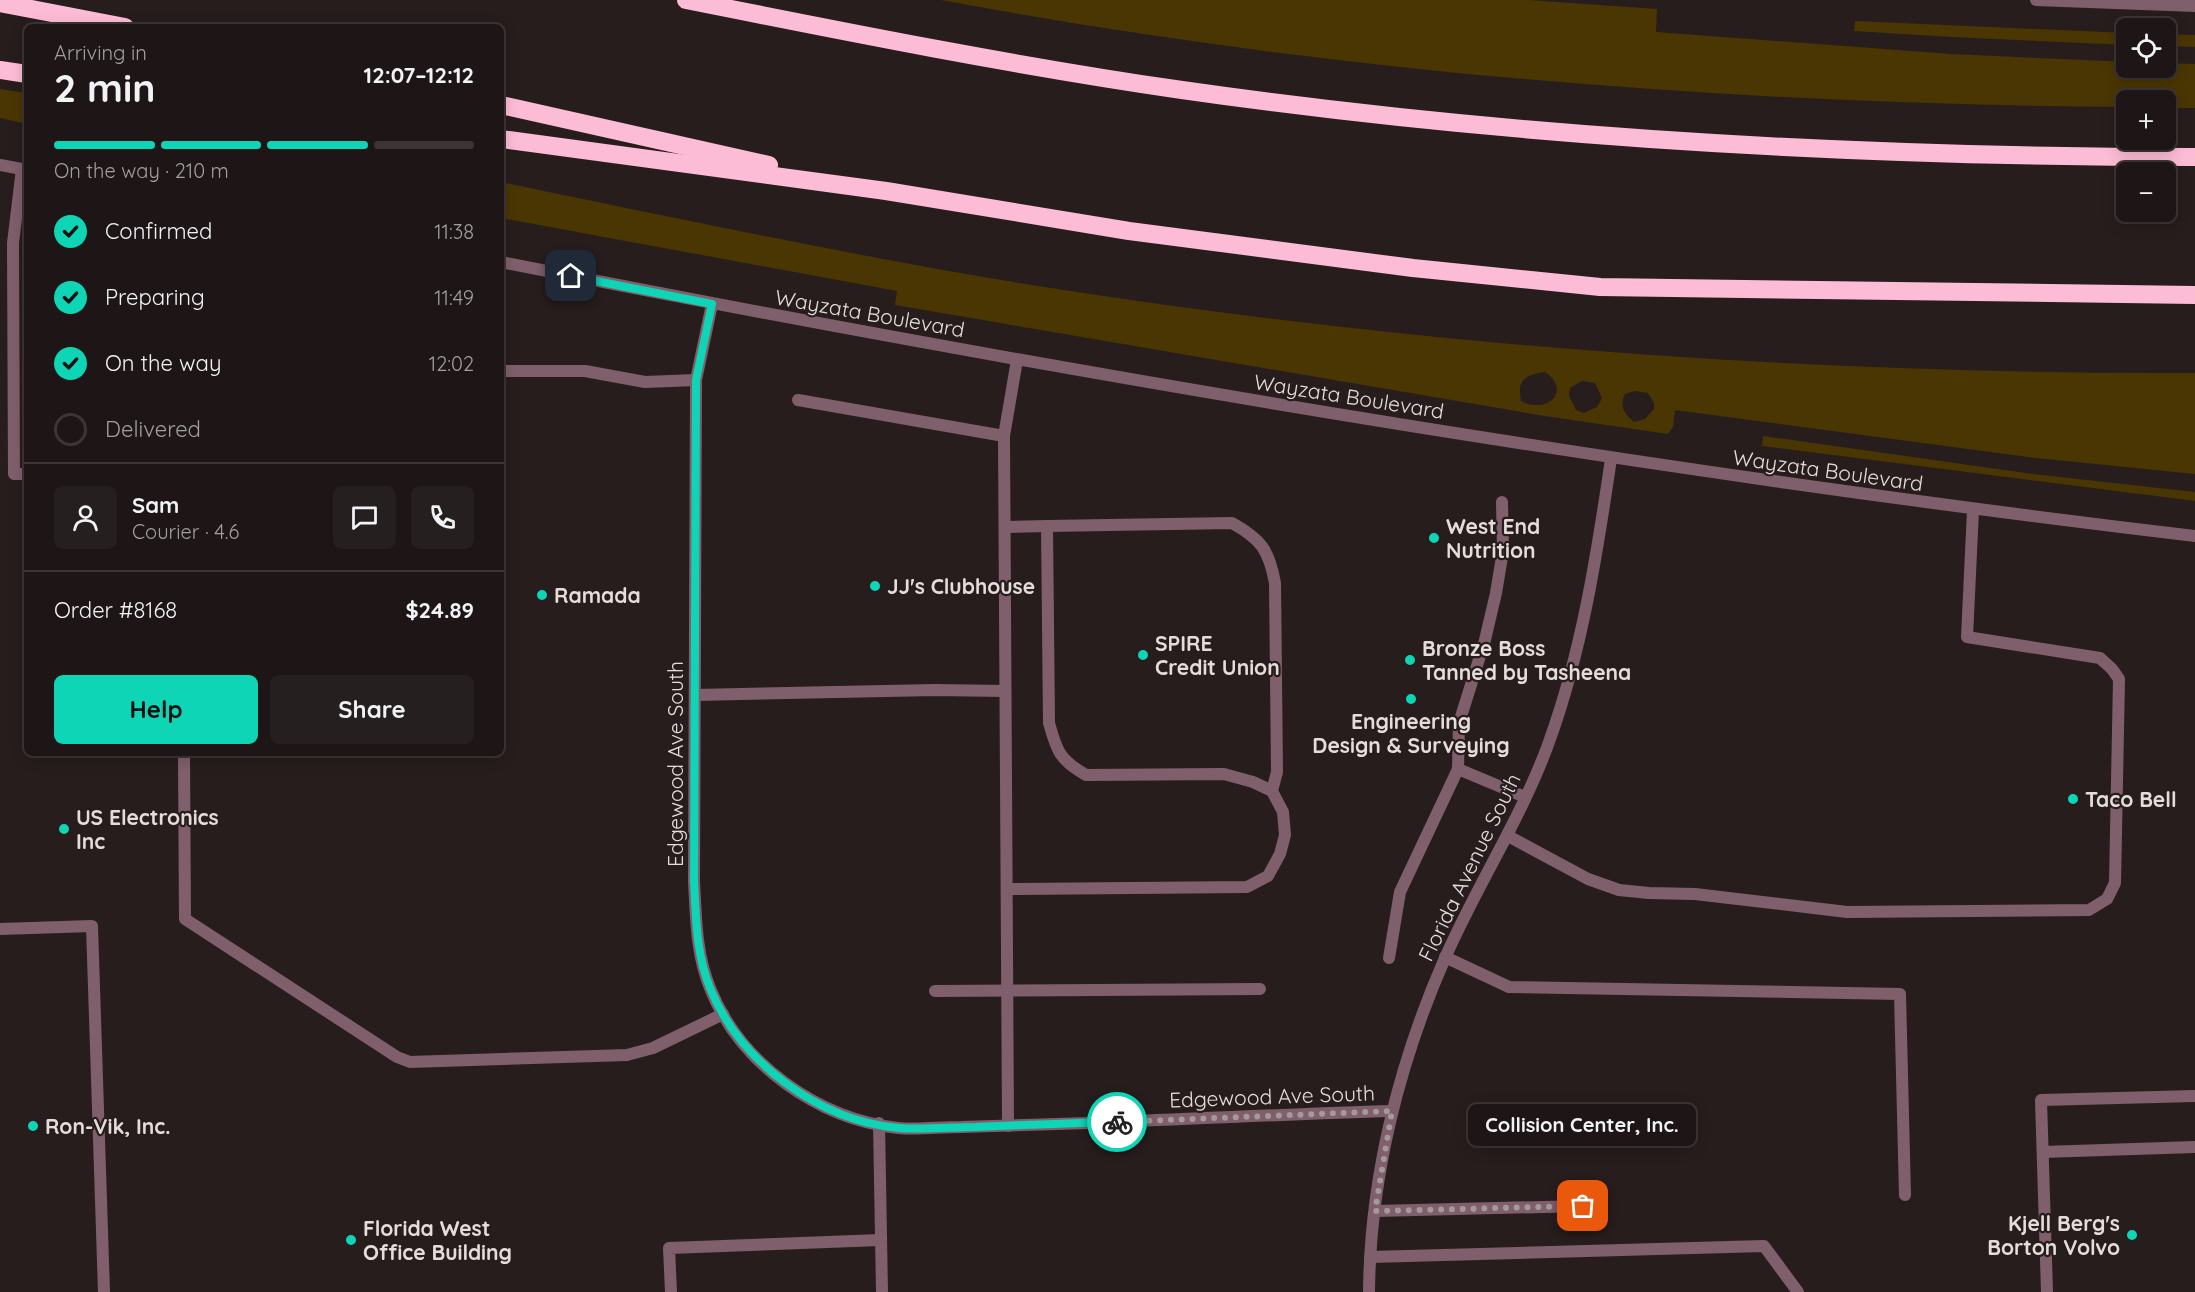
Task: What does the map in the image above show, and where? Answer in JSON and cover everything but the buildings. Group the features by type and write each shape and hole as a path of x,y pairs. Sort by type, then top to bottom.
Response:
{"highway":[{"path":"686,0 993,61 1183,91 1368,114 1709,143 1881,152 2195,158"},
{"path":"0,3 109,24"},
{"path":"0,70 24,74"},
{"path":"504,106 886,191"},
{"path":"504,139 886,191 1141,232 1413,268 1600,286 2195,295"}],"street":[{"path":"2037,0 2195,6"},
{"path":"0,165 24,169"},
{"path":"24,175 13,243 14,474 24,474"},
{"name":"Wayzata Boulevard","path":"504,263 712,304 1017,360 1349,417 1611,459 1973,510 2195,536"},
{"name":"Edgewood Ave South","path":"712,304 696,380 694,881 696,932 702,964 710,989 723,1014 746,1046 768,1069 797,1091 824,1107 848,1117 897,1128 1008,1126 1392,1111"},
{"path":"1008,1126 1004,436 1017,360"},
{"path":"504,371 585,370 645,382 696,380"},
{"path":"798,400 1004,436"},
{"name":"Florida Avenue South","path":"1370,1292 1370,1257 1375,1211 1392,1111 1413,1037 1445,957 1508,836 1549,742 1567,687 1585,614 1611,459"},
{"path":"1389,958 1400,892 1458,769 1459,723 1485,640 1503,551 1502,502"},
{"path":"1508,836 1588,879 1619,890 1695,894 1847,912 2089,910 2107,899 2115,883 2119,679 2100,658 1967,637 1973,510"},
{"path":"1005,527 1202,522 1232,523 1252,534 1266,550 1275,583 1277,771 1272,791"},
{"path":"1007,889 1246,887 1268,876 1280,854 1285,835 1283,812 1272,791 1253,782 1224,774 1086,776 1067,764 1056,746 1049,723 1047,526"},
{"path":"695,695 935,690 1005,691"},
{"path":"184,756 185,919 398,1057 410,1062 627,1055 653,1048 723,1014"},
{"path":"1458,769 1526,796"},
{"path":"0,929 92,926 104,1292"},
{"path":"1445,957 1509,987 1900,994 1905,1195"},
{"path":"934,991 1260,989"},
{"path":"2047,1292 2041,1100 2195,1096"},
{"path":"879,1124 882,1292"},
{"path":"2043,1152 2195,1148"},
{"path":"1375,1211 1583,1206"},
{"path":"670,1292 669,1248 880,1240"},
{"path":"1370,1257 1764,1246 1798,1292"}],"shaded area":[{"path":"941,0 1528,0 1657,9 1656,32 1951,54 2116,62 2116,78 2176,78 2176,63 2195,64 2195,108 2176,108 2176,90 2116,90 2116,107 1978,105 1680,91 1532,80 1235,47"},
{"path":"1855,21 2116,33 2116,44 1951,37 1854,31"},
{"path":"2176,34 2195,35 2195,47 2176,46"},
{"path":"0,89 24,93 24,123 0,118"},
{"path":"504,183 779,239 987,278 1340,327 1624,353 1767,362 2052,372 2195,373 2195,474 2036,458 1675,410 1673,427 1668,434 1545,416 895,305 897,291 504,219","holes":["1545,372 1553,379 1556,393 1548,403 1531,405 1521,401 1521,383 1527,377","1582,381 1595,383 1602,398 1597,407 1584,413 1576,410 1569,396 1570,388","1635,391 1648,393 1654,403 1654,409 1645,419 1634,422 1624,410 1622,403 1625,394"]},
{"path":"1763,436 2033,474 2195,492 2195,501 1762,446"}],"way so far":[{"path":"1117,1122 1392,1111 1375,1211 1583,1206"}],"place":[{"name":"West End Nutrition","path":"1434,538"},
{"name":"JJ's Clubhouse","path":"875,586"},
{"name":"Ramada","path":"542,595"},
{"name":"SPIRE Credit Union","path":"1143,655"},
{"name":"Bronze Boss Tanned by Tasheena","path":"1410,660"},
{"name":"Engineering Design & Surveying","path":"1411,699"},
{"name":"Taco Bell","path":"2073,799"},
{"name":"US Electronics Inc","path":"64,829"},
{"name":"Ron-Vik, Inc.","path":"33,1126"},
{"name":"Collision Center, Inc.","path":"1583,1206"},
{"name":"Kjell Berg's Borton Volvo","path":"2132,1235"},
{"name":"Florida West Office Building","path":"351,1240"}],"route":[{"path":"571,276 712,304 696,380 694,881 696,932 702,964 710,989 723,1014 746,1046 768,1069 797,1091 824,1107 848,1117 897,1128 1117,1122"}]}
